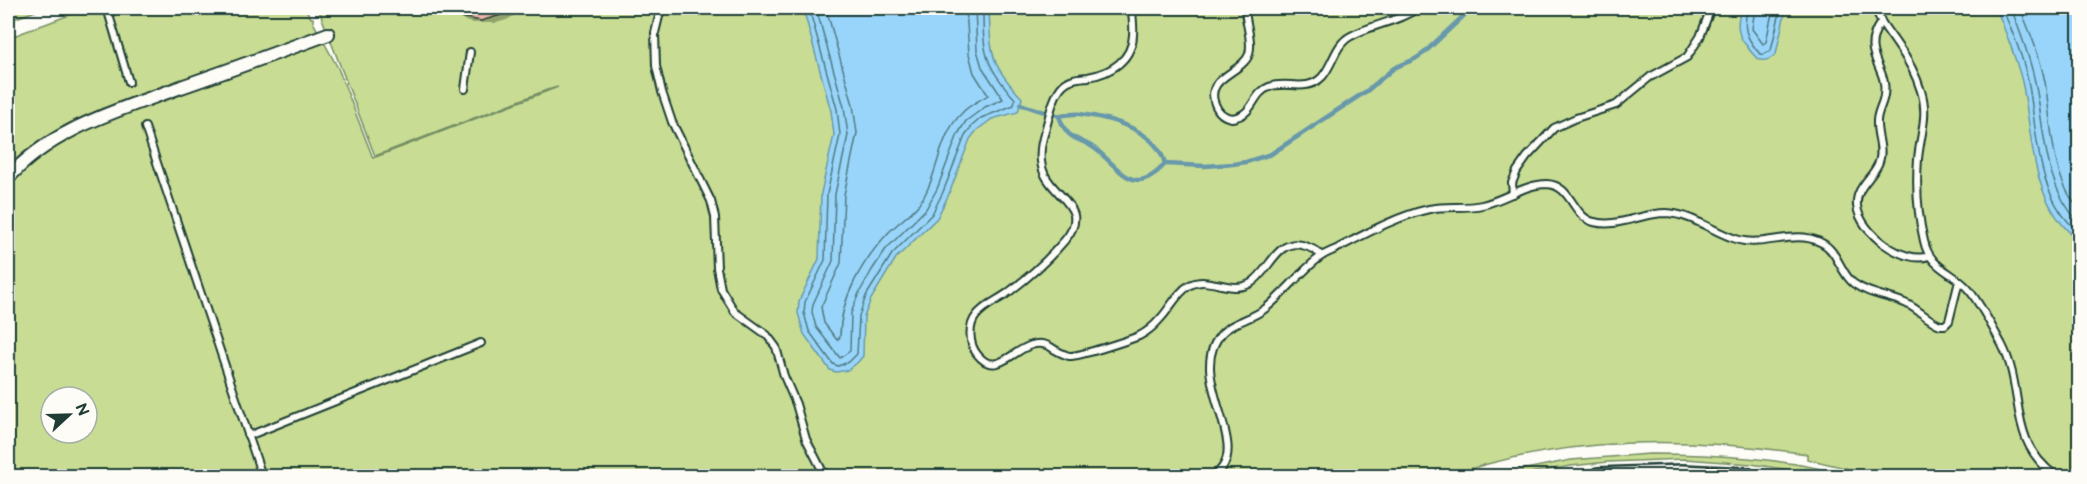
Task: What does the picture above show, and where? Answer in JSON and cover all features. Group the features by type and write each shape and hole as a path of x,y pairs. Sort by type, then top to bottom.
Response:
{"street":[{"path":"8,178 34,152 69,131 138,103 328,34"},
{"path":"1598,477 1682,473 1747,477"}],"lane":[{"path":"107,8 129,82"},
{"path":"661,8 654,45 660,83 672,122 711,201 716,228 717,268 721,289 735,312 766,334 776,347 783,376 796,404 806,439 825,477"},
{"path":"1132,8 1133,36 1124,60 1114,69 1103,74 1072,79 1065,83 1059,91 1041,146 1040,161 1049,182 1071,206 1074,222 1069,234 1060,245 1020,284 980,311 974,318 970,333 973,346 979,356 988,363 1001,362 1022,348 1035,343 1075,356 1137,337 1151,328 1190,285 1202,283 1234,288 1244,286 1261,275 1282,248 1291,244 1310,248 1322,256"},
{"path":"1245,8 1249,54 1217,84 1213,93 1215,104 1220,112 1232,118 1245,114 1260,94 1270,87 1302,86 1315,81 1326,71 1346,39 1418,8"},
{"path":"1513,194 1512,183 1517,171 1554,128 1616,105 1650,78 1687,57 1700,37 1711,8"},
{"path":"1876,8 1881,22 1912,69 1923,99 1925,117 1918,162 1918,188 1923,236 1929,256 1936,265 1959,281 1973,295 2007,357 2014,381 2018,413 2028,444 2037,459 2056,477"},
{"path":"1881,22 1874,32 1872,44 1875,61 1885,87 1877,121 1881,156 1860,191 1857,207 1867,227 1890,249 1918,258 1929,256"},
{"path":"465,89 470,52"},
{"path":"145,127 262,477"},
{"path":"1213,477 1225,465 1228,451 1226,433 1211,383 1211,360 1217,341 1226,330 1264,309 1322,256 1378,227 1413,213 1442,207 1484,205 1540,185 1556,186 1566,193 1585,218 1596,223 1619,222 1664,213 1691,219 1747,242 1793,238 1815,239 1828,247 1855,284 1864,290 1911,306 1940,325 1946,325 1949,321 1959,281"},
{"path":"248,436 481,343"}],"green space":[{"path":"8,8 44,8 8,21"},
{"path":"88,8 305,8 313,18 338,68 373,158 558,87 375,156 318,8 2079,8 2079,476 1879,476 1807,459 1807,454 1762,448 1716,444 1626,443 1536,453 1448,476 8,476 8,38"},
{"path":"1649,454 1750,458 1801,465 1850,476 1829,476 1751,464 1685,459 1608,462 1513,476 1490,476 1571,460"}],"water":[{"path":"803,8 989,8 990,37 994,57 1003,76 1022,98 1018,112 992,119 977,130 970,139 949,194 937,218 896,258 871,299 864,317 863,356 848,370 836,372 830,370 804,334 798,313 799,301 819,259 821,193 834,135 831,111"},
{"path":"1742,8 1788,8 1776,54 1771,58 1759,59 1741,39 1738,26"},
{"path":"1996,8 2079,8 2079,241 2063,225 2051,208 2043,189 2033,150 2021,76"}],"building":[{"path":"447,8 512,8 501,15 481,21 461,17"}],"waterway":[{"path":"1020,104 1057,115 1092,116 1131,128 1153,142 1165,164 1205,166 1246,162 1271,154 1368,90 1394,68 1424,53 1472,8"},
{"path":"1059,116 1071,136 1091,146 1130,178 1145,179 1155,174 1165,164"}]}
